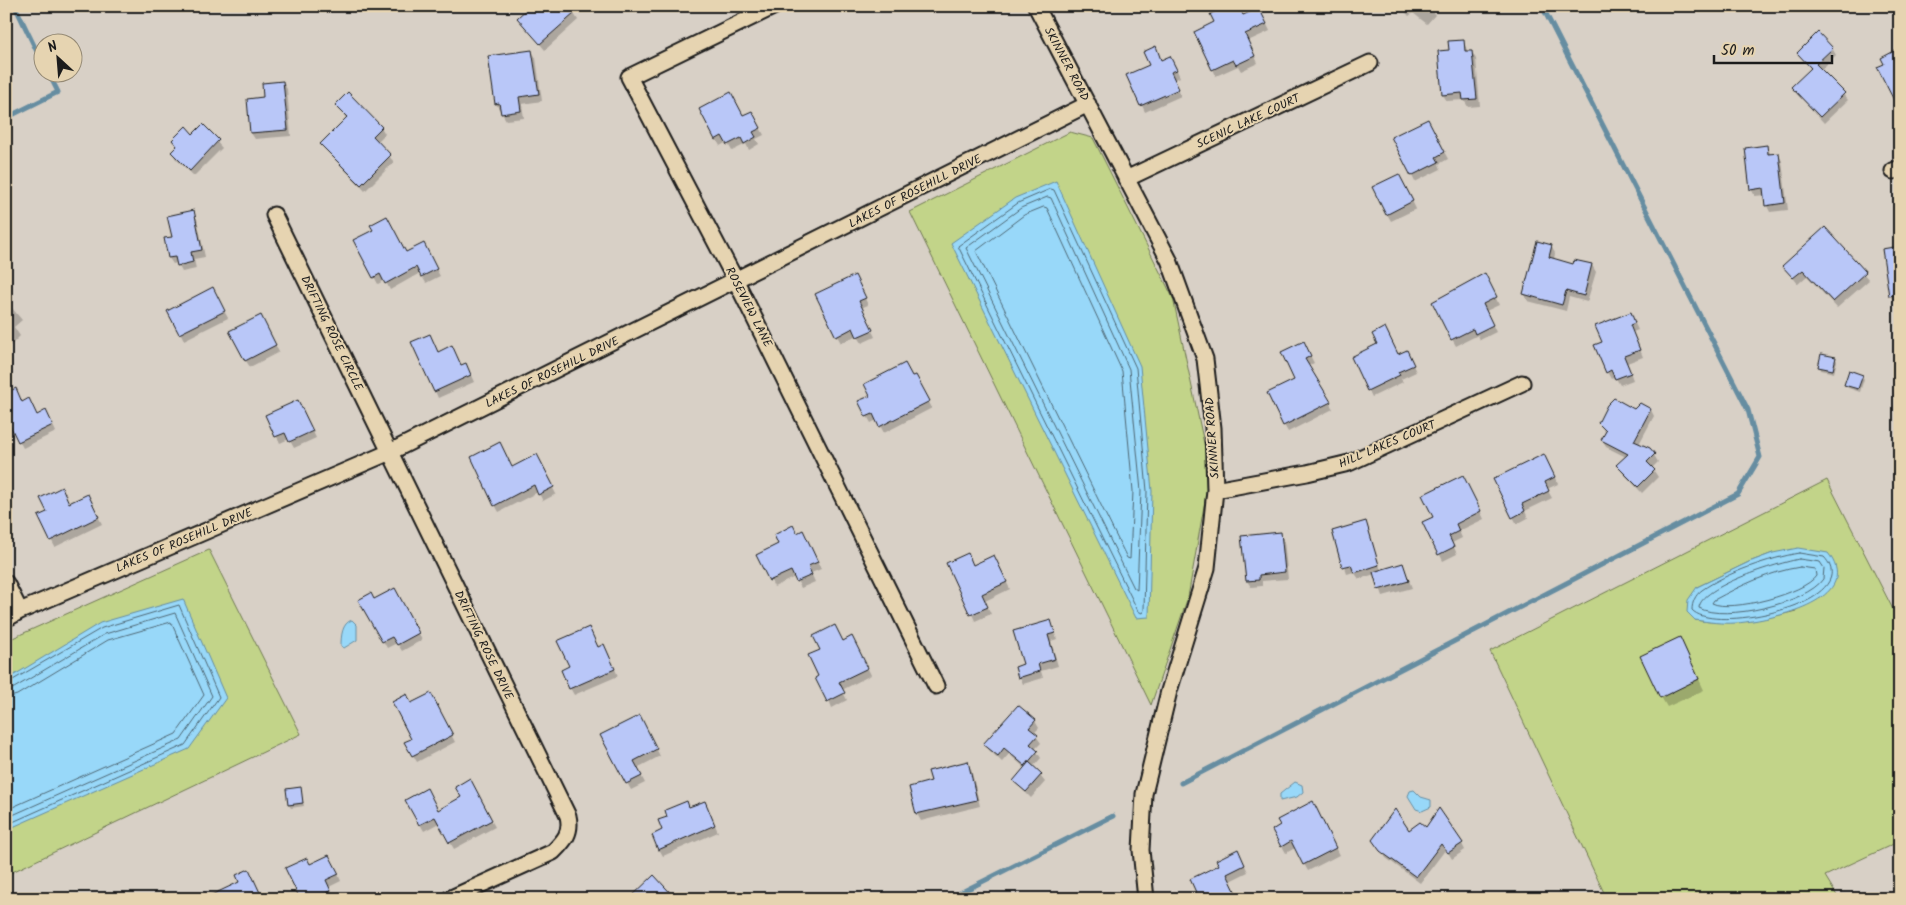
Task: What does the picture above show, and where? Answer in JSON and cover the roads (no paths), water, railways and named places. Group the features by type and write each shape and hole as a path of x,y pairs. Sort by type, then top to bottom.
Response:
{"street":[{"name":"ROSEVIEW LANE","path":"775,6 629,77 736,281 936,686"},
{"name":"SKINNER ROAD","path":"1036,6 1169,260 1206,359 1213,428 1215,490 1208,568 1168,691 1144,794 1141,850 1146,899"},
{"name":"SCENIC LAKE COURT","path":"1126,179 1370,63"},
{"name":"LAKES OF ROSEHILL DRIVE","path":"6,619 20,611 390,452 1088,104"},
{"name":"DRIFTING ROSE CIRCLE","path":"274,215 390,452"},
{"name":"HILL LAKES COURT","path":"1215,490 1350,463 1522,383"},
{"name":"DRIFTING ROSE DRIVE","path":"390,452 568,816 570,826 566,840 552,852 449,899"},
{"path":"6,583 20,611"}],"water":[{"path":"1056,181 1140,366 1152,491 1149,617 1136,618 951,243 1015,198"},
{"path":"1798,548 1828,553 1836,570 1834,584 1824,596 1788,613 1736,623 1695,620 1687,612 1688,600 1697,587 1749,562 1773,553"},
{"path":"183,599 226,698 189,749 6,830 6,680 100,623"},
{"path":"352,620 357,625 357,640 344,648 341,646 343,630 346,624"},
{"path":"1295,782 1302,785 1303,792 1297,797 1280,801 1280,794"},
{"path":"1414,790 1421,797 1431,800 1431,807 1422,811 1416,809 1408,796 1410,791"}],"waterway":[{"path":"15,6 32,41"},
{"path":"1181,783 1738,494 1760,457 1748,410 1542,6"},
{"path":"6,118 58,92 53,82"},
{"path":"948,899 1113,816"}]}
